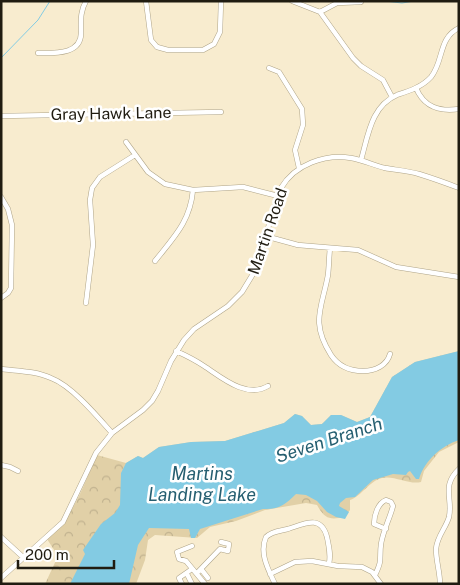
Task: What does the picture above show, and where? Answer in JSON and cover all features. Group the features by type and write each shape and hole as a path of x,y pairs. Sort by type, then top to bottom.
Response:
{"street":[{"path":"38,54 67,52 76,46 81,34 81,14 86,1"},
{"path":"146,1 151,40 157,47 168,50 203,50 214,44 220,32 221,1"},
{"path":"292,1 320,12 353,58 361,66 383,80 389,88 392,97"},
{"path":"320,12 337,4 361,2"},
{"path":"361,160 376,114 382,104 392,97 426,82 434,73 446,38 459,28"},
{"path":"269,68 279,72 302,110 303,125 295,150 299,168"},
{"path":"416,88 425,102 434,108 444,111 459,109"},
{"name":"Gray Hawk Lane","path":"1,116 221,112"},
{"path":"126,142 148,172 158,181 165,184 193,190 243,187 278,196"},
{"path":"86,303 93,245 90,200 92,188 100,177 135,155"},
{"name":"Martin Road","path":"1,578 63,522 96,453 112,433 152,401 176,351 194,329 228,306 242,292 253,274 278,196 285,181 299,168 311,162 330,158 346,158 361,160 386,168 418,173 459,188"},
{"path":"155,261 185,222 191,207 193,190"},
{"path":"1,197 9,210 12,225 11,288 1,298"},
{"path":"1,213 9,210"},
{"path":"265,236 298,246 358,250 396,267 459,277"},
{"path":"330,248 328,274 318,315 320,332 326,348 338,364 346,369 355,371 368,371 378,368 387,362 390,354"},
{"path":"176,351 198,362 234,386 258,390 268,386"},
{"path":"1,369 40,374 56,380 83,402 112,433"},
{"path":"1,466 10,467 18,471"},
{"path":"440,584 437,542 449,516 449,484 453,475 459,469"},
{"path":"375,575 381,563 381,544 386,529 393,506 391,502 386,500 382,501 379,505 374,524 386,529"},
{"path":"275,584 264,555 266,537 274,532 306,523 318,523 324,529 330,551 329,564"},
{"path":"1,537 24,558"},
{"path":"182,584 179,578 201,569 220,549 228,550 229,544 221,542"},
{"path":"192,546 177,552 179,559 186,561 205,584"},
{"path":"185,549 186,561"},
{"path":"270,574 290,564 300,561 312,561 362,567 375,575 381,584"},
{"path":"201,569 208,578"},
{"path":"187,574 192,584"}],"green space":[{"name":"Martins Landing Lake","path":"459,351 459,442 439,452 424,471 421,482 416,483 387,477 377,480 350,500 350,510 345,517 331,518 325,516 317,505 306,503 265,510 236,521 210,527 197,538 155,535 148,540 145,560 136,584 45,584 58,556 47,539 64,522 71,511 97,455 126,463 138,456 143,458 159,447 191,442 225,441 284,423 295,414 302,416 311,425 322,424 331,415 341,415 357,422 370,417 392,377 415,362"}],"water":[{"name":"Martins Landing Lake","path":"459,351 459,440 446,446 434,455 425,466 419,479 416,479 410,471 406,475 393,474 373,480 355,497 346,498 340,503 339,506 349,512 345,519 327,512 317,501 306,495 296,494 278,507 263,509 200,529 195,538 191,538 189,529 149,528 138,545 129,584 70,584 85,554 83,550 101,524 115,513 120,505 121,473 126,463 138,456 143,458 159,447 191,442 225,441 284,423 295,414 302,416 311,425 322,424 331,415 341,415 357,422 370,417 392,377 415,362"}],"waterway":[{"path":"1,58 38,20 50,1"},
{"path":"385,1 402,3 414,1"}],"water label":[{"name":"Seven Branch","path":"329,440"}]}
